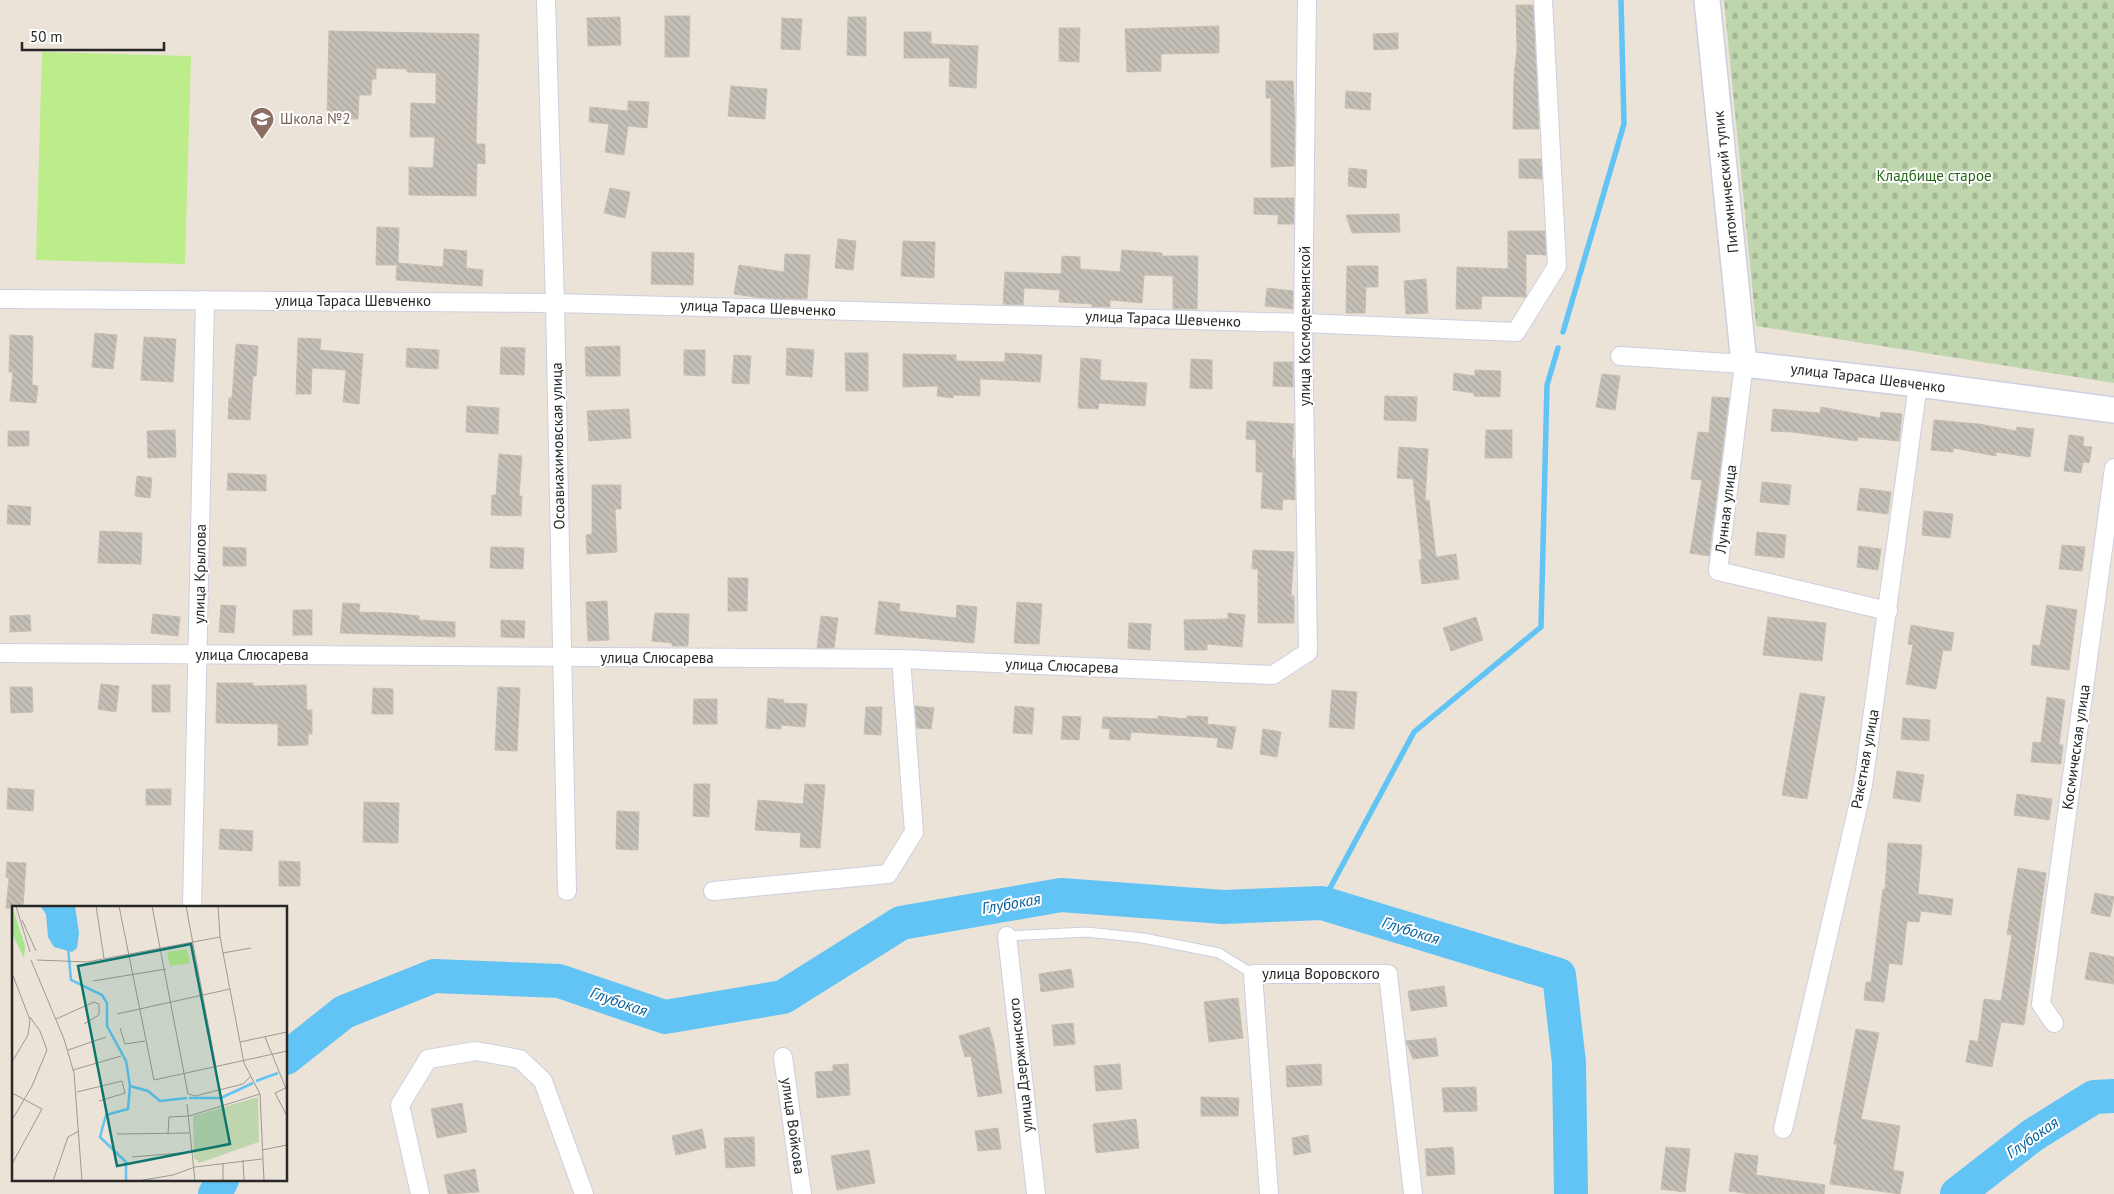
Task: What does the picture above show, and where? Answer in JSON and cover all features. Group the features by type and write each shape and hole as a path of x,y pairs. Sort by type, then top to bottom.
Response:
{"street":[{"name":"Осоавиахимовская улица","path":"546,0 555,302 567,891"},
{"name":"улица Космодемьянской","path":"1307,0 1304,323 1308,652"},
{"name":"улица Тараса Шевченко","path":"0,299 555,302 1304,323 1516,332 1557,266 1543,0"},
{"name":"Питомнический тупик","path":"1707,0 1744,364"},
{"name":"улица Крылова","path":"192,906 206,300"},
{"name":"улица Тараса Шевченко","path":"1620,356 1744,364 1918,384 2114,410"},
{"name":"Лунная улица","path":"1744,364 1718,571 1888,611"},
{"name":"Ракетная улица","path":"1783,1129 1863,785 1918,384"},
{"name":"Космическая улица","path":"2054,1023 2041,1004 2114,468"},
{"name":"улица Слюсарева","path":"0,653 901,660 1274,675 1308,652"},
{"path":"714,891 888,874 914,832 901,660"},
{"name":"улица Дзержинского","path":"1007,936 1036,1194"},
{"name":"улица Воровского","path":"1269,1194 1253,974 1388,974 1413,1194"},
{"path":"420,1194 400,1105 428,1058 476,1050 520,1059 543,1081 584,1194"},
{"name":"улица Войкова","path":"783,1057 802,1194"}],"lane":[{"path":"1007,936 1087,932 1143,938 1219,953 1253,974"}],"green space":[{"name":"Кладбище старое","path":"1724,0 2114,0 2114,383 1756,326"},
{"path":"42,52 191,56 185,264 36,260"}],"building":[{"path":"1516,5 1533,5 1539,129 1513,129 1514,76 1517,49"},
{"path":"665,16 690,16 689,57 665,57"},
{"path":"620,17 621,45 588,46 587,18"},
{"path":"848,17 866,17 866,56 847,55"},
{"path":"782,18 802,19 800,50 781,49"},
{"path":"1219,26 1219,53 1161,54 1161,71 1127,72 1125,29"},
{"path":"1059,28 1080,28 1079,62 1059,61"},
{"path":"329,31 479,34 476,144 485,144 485,164 477,163 476,196 409,195 409,167 433,168 435,137 410,137 411,103 436,104 436,73 407,72 407,69 376,68 376,79 372,79 371,95 359,95 358,119 327,118"},
{"path":"904,32 931,32 931,44 978,46 976,88 949,86 950,58 904,58"},
{"path":"1398,33 1398,49 1374,50 1373,34"},
{"path":"1266,81 1293,81 1295,121 1294,166 1271,167 1271,98 1266,98"},
{"path":"731,86 767,89 765,119 728,116"},
{"path":"1346,91 1371,93 1370,110 1345,108"},
{"path":"628,101 649,102 647,128 628,126 624,155 605,152 609,124 589,122 590,107 628,111"},
{"path":"1519,159 1541,159 1542,179 1519,178"},
{"path":"1349,168 1367,170 1366,188 1348,186"},
{"path":"610,188 630,192 625,218 604,213"},
{"path":"1254,198 1294,198 1294,224 1278,224 1278,215 1254,214"},
{"path":"1399,214 1400,232 1352,233 1346,215"},
{"path":"377,227 399,228 398,263 443,267 444,249 467,251 466,268 483,270 482,286 396,280 397,265 376,265"},
{"path":"1508,231 1545,231 1546,255 1526,254 1526,297 1482,296 1481,309 1456,309 1457,267 1508,269"},
{"path":"838,239 856,241 853,270 835,268"},
{"path":"903,241 935,242 934,278 901,276"},
{"path":"1122,250 1162,253 1162,256 1198,256 1197,309 1173,309 1173,276 1144,275 1142,303 1110,300 1110,307 1092,307 1092,304 1059,302 1060,290 1024,288 1023,305 1003,304 1005,272 1061,274 1062,256 1080,257 1080,269 1120,272"},
{"path":"652,252 694,253 693,285 651,284"},
{"path":"785,254 810,255 807,299 762,298 734,294 739,265 784,272"},
{"path":"1347,266 1378,266 1378,287 1366,287 1365,313 1346,313"},
{"path":"1426,279 1428,313 1406,314 1404,281"},
{"path":"1267,288 1293,291 1293,309 1265,306"},
{"path":"95,333 117,335 113,369 92,367"},
{"path":"10,335 33,336 32,385 38,386 36,403 10,401 13,372 9,372"},
{"path":"144,337 176,339 173,382 141,380"},
{"path":"298,338 321,339 320,350 363,354 359,404 343,402 346,370 312,368 311,394 296,394"},
{"path":"236,344 258,346 256,376 253,376 250,420 228,419 229,398 232,398"},
{"path":"620,346 620,376 586,376 585,347"},
{"path":"501,347 525,348 524,375 500,374"},
{"path":"407,348 439,350 438,369 406,367"},
{"path":"787,348 814,350 812,377 786,375"},
{"path":"684,350 705,350 705,376 684,375"},
{"path":"845,353 868,353 868,391 846,391"},
{"path":"1005,353 1042,355 1040,382 980,379 980,396 953,395 953,398 937,396 938,386 903,387 903,354 956,355 956,361 1005,362"},
{"path":"734,355 751,356 749,384 732,383"},
{"path":"1081,358 1101,360 1100,380 1147,383 1145,406 1099,403 1098,409 1078,408"},
{"path":"1191,359 1212,360 1212,389 1190,388"},
{"path":"1274,362 1293,362 1293,387 1273,386"},
{"path":"1475,370 1501,371 1500,397 1474,396 1474,393 1453,390 1454,373 1475,376"},
{"path":"1602,374 1620,376 1615,410 1596,407"},
{"path":"1385,396 1417,397 1416,421 1384,420"},
{"path":"1712,397 1729,398 1709,556 1690,553 1702,480 1691,479 1698,432 1709,433"},
{"path":"467,406 499,408 498,434 466,432"},
{"path":"1821,407 1880,418 1881,412 1902,414 1899,441 1858,437 1857,441 1771,431 1773,409 1820,413"},
{"path":"629,409 631,438 589,441 587,411"},
{"path":"1934,420 1979,424 2016,431 2017,427 2034,429 2030,457 1996,452 1996,456 1953,448 1953,452 1931,450"},
{"path":"1247,421 1294,424 1292,458 1294,458 1295,500 1283,499 1282,510 1261,508 1263,472 1256,472 1256,440 1246,439"},
{"path":"175,430 176,457 148,458 147,431"},
{"path":"1486,430 1512,430 1512,458 1485,458"},
{"path":"8,431 29,431 29,446 8,446"},
{"path":"2069,435 2084,437 2083,446 2092,447 2089,463 2083,462 2081,473 2064,471"},
{"path":"1399,447 1428,449 1425,501 1429,500 1436,557 1456,554 1459,579 1422,584 1419,560 1422,559 1413,479 1397,478"},
{"path":"499,454 522,456 519,496 522,496 521,516 491,515 492,495 496,495"},
{"path":"228,473 266,475 266,491 227,490"},
{"path":"137,476 152,478 150,498 135,496"},
{"path":"1762,482 1791,485 1789,505 1760,502"},
{"path":"592,485 621,485 621,509 615,509 617,552 587,554 586,535 592,534"},
{"path":"1860,488 1891,492 1888,514 1857,510"},
{"path":"8,505 31,507 30,525 7,524"},
{"path":"1924,511 1953,514 1950,538 1922,535"},
{"path":"100,531 142,533 141,564 98,563"},
{"path":"1757,532 1786,535 1784,558 1755,555"},
{"path":"2062,545 2085,547 2082,571 2059,569"},
{"path":"1859,546 1881,549 1878,570 1857,567"},
{"path":"223,547 246,548 246,566 223,566"},
{"path":"491,547 524,548 523,569 490,568"},
{"path":"1253,550 1294,552 1291,596 1294,596 1294,623 1258,623 1258,569 1252,569"},
{"path":"728,578 748,578 747,611 728,611"},
{"path":"607,601 609,640 588,641 586,602"},
{"path":"879,601 900,604 899,611 956,618 957,605 977,607 974,643 875,634"},
{"path":"1017,602 1042,604 1039,644 1014,643"},
{"path":"343,603 360,604 359,612 391,613 419,616 419,620 455,622 455,637 340,633"},
{"path":"221,605 236,606 234,633 219,632"},
{"path":"2047,605 2077,610 2069,670 2031,665 2033,645 2040,646"},
{"path":"293,610 312,610 312,635 293,635"},
{"path":"655,613 689,614 688,646 672,646 672,643 652,641"},
{"path":"1228,613 1245,615 1242,647 1207,644 1207,650 1185,650 1184,620 1228,619"},
{"path":"153,614 180,617 178,636 151,633"},
{"path":"30,615 31,631 10,632 10,616"},
{"path":"821,616 838,618 834,648 817,648"},
{"path":"1476,617 1483,640 1451,651 1443,628"},
{"path":"1768,617 1826,623 1822,661 1763,655"},
{"path":"501,620 525,621 524,638 501,637"},
{"path":"1129,623 1151,624 1150,650 1128,648"},
{"path":"1911,625 1954,633 1951,651 1943,650 1936,689 1906,684 1913,645 1908,644"},
{"path":"217,683 253,683 253,686 306,685 307,710 312,710 312,734 308,734 308,745 278,746 278,724 216,723"},
{"path":"101,684 119,686 116,712 98,709"},
{"path":"152,685 170,685 170,712 152,712"},
{"path":"10,687 32,687 33,712 11,713"},
{"path":"498,687 520,688 517,751 495,750"},
{"path":"373,688 393,689 393,714 372,714"},
{"path":"1332,690 1357,692 1354,729 1329,727"},
{"path":"1800,693 1825,697 1807,799 1782,795"},
{"path":"2047,697 2065,700 2059,745 2063,745 2061,764 2031,762 2033,742 2041,743"},
{"path":"768,698 784,700 783,703 807,704 805,727 781,725 781,729 766,728"},
{"path":"694,699 717,699 717,724 693,724"},
{"path":"915,706 934,708 931,729 917,728"},
{"path":"1015,706 1034,708 1032,734 1013,733"},
{"path":"866,707 882,707 881,735 864,734"},
{"path":"1063,716 1081,717 1079,740 1061,739"},
{"path":"1158,716 1187,719 1187,716 1208,717 1207,724 1236,727 1232,749 1217,747 1218,738 1131,732 1130,740 1109,739 1110,729 1102,728 1103,717 1158,719"},
{"path":"1903,718 1930,720 1929,741 1901,739"},
{"path":"1263,729 1281,732 1277,757 1260,754"},
{"path":"1897,771 1924,775 1920,802 1893,798"},
{"path":"694,784 710,784 709,817 693,816"},
{"path":"805,784 825,785 820,848 800,847 801,833 755,830 758,800 803,804"},
{"path":"8,788 34,790 33,811 7,809"},
{"path":"146,789 171,789 171,805 146,805"},
{"path":"2017,794 2052,799 2049,820 2014,815"},
{"path":"364,802 399,803 398,843 363,842"},
{"path":"617,811 639,812 638,850 616,849"},
{"path":"220,829 253,831 252,851 219,849"},
{"path":"1888,843 1922,845 1918,894 1953,899 1951,915 1921,911 1919,922 1907,921 1902,965 1889,963 1884,1002 1864,1000 1866,982 1871,982 1883,889 1885,890"},
{"path":"279,861 300,862 300,886 279,886"},
{"path":"7,862 26,863 23,906 6,908 9,878 6,877"},
{"path":"2018,868 2046,873 2024,1025 2001,1022 1992,1067 1966,1062 1970,1040 1978,1042 1984,999 2001,1001 2012,935 2007,934"},
{"path":"2095,893 2114,897 2110,917 2091,913"},
{"path":"2090,952 2114,957 2114,984 2085,979"},
{"path":"1071,969 1074,987 1041,992 1039,974"},
{"path":"1444,986 1447,1006 1411,1011 1408,991"},
{"path":"1238,998 1243,1038 1209,1042 1204,1002"},
{"path":"1073,1023 1075,1044 1054,1046 1052,1025"},
{"path":"989,1027 994,1044 1002,1093 978,1097 971,1056 965,1057 959,1036"},
{"path":"1856,1029 1879,1033 1861,1119 1900,1126 1893,1170 1904,1172 1900,1194 1830,1184 1837,1144 1834,1144"},
{"path":"1436,1038 1438,1056 1413,1059 1406,1041"},
{"path":"848,1064 850,1095 817,1098 815,1072 833,1071 833,1065"},
{"path":"1120,1064 1122,1089 1096,1091 1094,1066"},
{"path":"1321,1064 1322,1085 1287,1087 1286,1066"},
{"path":"1476,1087 1477,1111 1444,1112 1442,1088"},
{"path":"1201,1097 1239,1098 1238,1116 1201,1116"},
{"path":"462,1103 467,1132 437,1138 431,1109"},
{"path":"1136,1119 1139,1148 1096,1153 1093,1124"},
{"path":"998,1128 1001,1149 978,1151 975,1131"},
{"path":"702,1129 706,1148 676,1155 672,1136"},
{"path":"1308,1135 1311,1152 1294,1155 1292,1138"},
{"path":"754,1137 755,1166 726,1168 724,1138"},
{"path":"1453,1147 1455,1174 1427,1176 1425,1149"},
{"path":"1666,1147 1690,1149 1685,1192 1661,1189"},
{"path":"869,1150 875,1183 837,1190 831,1156"},
{"path":"1735,1153 1758,1156 1756,1175 1825,1185 1824,1194 1751,1194 1729,1191"},
{"path":"475,1169 479,1192 448,1194 444,1175"}],"waterway":[{"path":"1563,332 1624,124 1621,0"},
{"path":"1322,903 1414,732 1541,627 1547,385 1558,348"},
{"name":"Глубокая","path":"288,1056 344,1012 434,976 559,981 665,1017 783,997 901,923 1061,895 1223,907 1322,903 1559,975 1569,1063 1571,1194"},
{"name":"Глубокая","path":"1957,1194 2033,1135 2094,1097 2114,1096"},
{"name":"Глубокая","path":"215,1194 221,1182"}],"place":[{"name":"Школа №2","path":"262,140"}]}
